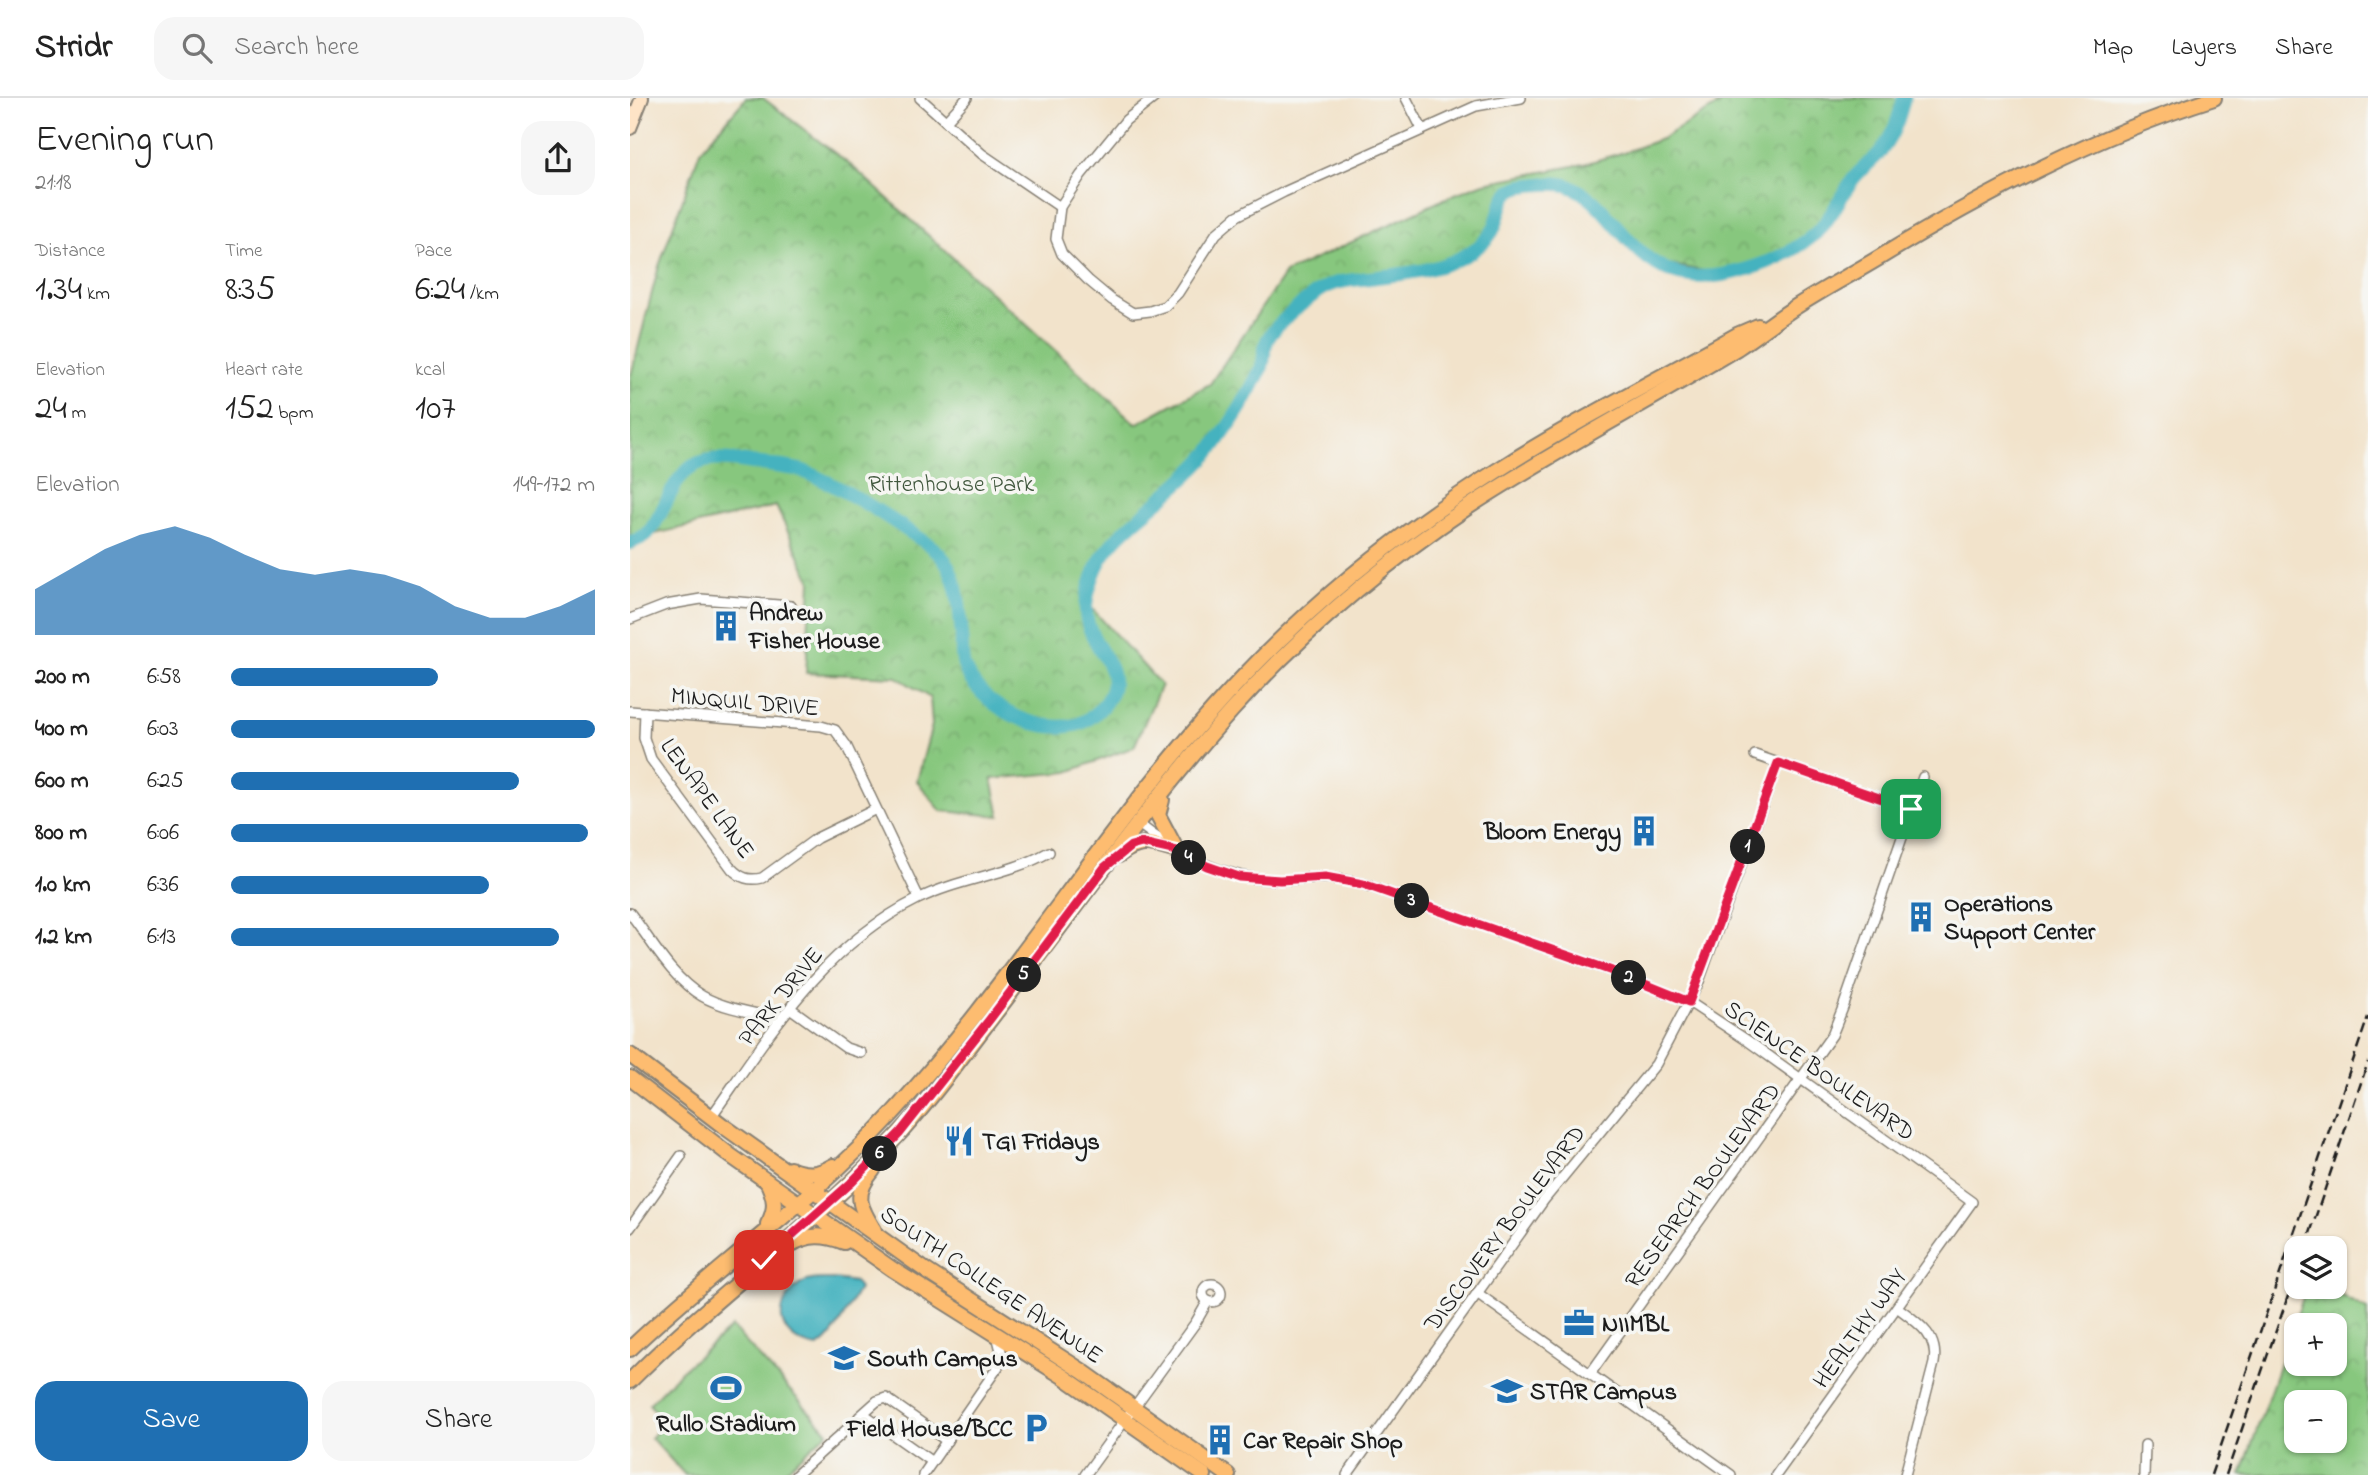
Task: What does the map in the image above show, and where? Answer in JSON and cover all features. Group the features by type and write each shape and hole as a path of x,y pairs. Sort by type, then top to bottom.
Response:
{"main road":[{"path":"879,1237 863,1213 860,1198 864,1180 928,1101 1175,778 1233,709 1328,617 1438,528 1508,482 1743,344 1788,312 1902,244 2020,178 2123,130 2214,98"},
{"path":"630,1349 813,1190 895,1111 944,1055 1127,815 1206,718 1263,657 1342,585 1406,533 1500,469 1737,335 1788,312"},
{"path":"1175,778 1159,804 1158,816 1177,851"},
{"path":"1105,867 1121,853 1142,843 1177,851"},
{"name":"SOUTH COLLEGE AVENUE","path":"630,1055 711,1117 948,1286 1082,1371 1204,1475"},
{"name":"SOUTH COLLEGE AVENUE","path":"630,1078 676,1115 865,1250 1064,1377 1228,1475"},
{"path":"630,1381 816,1215 900,1133"},
{"path":"776,1163 803,1174 820,1174 849,1157"},
{"path":"765,1231 775,1208 773,1193 766,1180"},
{"path":"764,1260 798,1240 817,1236 829,1236 865,1250"}],"street":[{"path":"630,128 642,98"},
{"path":"920,98 982,154 1060,207"},
{"path":"946,121 967,98"},
{"path":"1154,98 1126,120 1106,143 1060,207 1056,239 1062,254 1112,300 1133,313 1165,306 1178,293 1216,234 1237,216 1284,191 1476,106 1521,98"},
{"path":"1406,98 1422,129"},
{"path":"630,619 666,606 701,599 791,606"},
{"name":"MINQUIL DRIVE","path":"630,711 828,727 835,730 842,739 919,898"},
{"name":"LENAPE LANE","path":"645,712 644,738 651,759 732,869 745,878 762,878 817,838 876,809"},
{"path":"1755,755 1911,809"},
{"name":"DISCOVERY BOULEVARD","path":"1347,1475 1558,1181 1643,1082 1667,1045 1689,1002 1778,763"},
{"name":"RESEARCH BOULEVARD","path":"1590,1374 1824,1048 1839,1018 1923,777"},
{"name":"SCIENCE BOULEVARD","path":"1127,815 1177,851 1207,866 1239,877 1280,880 1325,877 1363,884 1615,972 1689,1002 1972,1202"},
{"name":"PARK DRIVE","path":"711,1117 781,1019 812,980 844,948 880,921 919,898 1027,863 1049,852"},
{"path":"630,913 678,976 696,992 718,1003 781,1019"},
{"path":"790,1008 846,1048 861,1053"},
{"path":"630,1228 681,1156"},
{"name":"HEALTHY WAY","path":"1776,1475 1972,1202"},
{"path":"1477,1293 1731,1475"},
{"path":"1085,1475 1196,1322 1208,1301"},
{"path":"1897,1307 1924,1328 1935,1348 1934,1363 1905,1475"},
{"path":"923,1475 1000,1364 1002,1355 997,1335"},
{"path":"796,1475 877,1401 886,1398 947,1441"},
{"path":"856,1421 868,1417 932,1462"},
{"path":"2144,1475 2145,1445"}],"green space":[{"name":"Rittenhouse Park","path":"746,98 763,98 853,167 1136,424 1210,384 1285,273 1455,194 1484,183 1584,164 1628,151 1661,139 1730,98 1905,98 1897,126 1880,153 1858,172 1814,235 1725,275 1651,261 1630,244 1598,206 1573,187 1533,185 1521,186 1508,194 1500,204 1495,228 1487,239 1471,252 1413,272 1343,281 1318,291 1299,306 1267,339 1263,366 1216,443 1196,467 1113,540 1098,564 1087,603 1161,685 1134,747 1068,772 992,779 1000,816 941,811 917,781 932,725 930,698 897,677 806,673 811,581 776,506 646,536 630,543 630,379 650,300 659,266 700,151"},
{"path":"2302,1299 2347,1299 2368,1310 2368,1475 2241,1475 2284,1352 2284,1376 2347,1376 2347,1313 2298,1313"},
{"name":"Rullo Stadium","path":"732,1327 828,1432 781,1475 685,1475 651,1438 665,1422 649,1404 680,1372"}],"water":[{"path":"810,1280 855,1282 859,1289 830,1337 818,1347 791,1336 782,1321 782,1312 784,1303 793,1290"}],"waterway":[{"path":"630,543 646,535 654,525 671,492 685,473 705,461 735,460 800,470 874,508 925,542 946,562 956,589 964,666 982,693 995,704 1026,721 1059,727 1079,724 1099,710 1113,687 1110,667 1087,619 1088,594 1098,565 1118,537 1187,476 1216,444 1256,379 1271,335 1305,302 1336,283 1422,271 1460,258 1477,248 1490,235 1506,195 1520,187 1540,184 1565,185 1583,193 1642,253 1672,272 1708,276 1748,269 1802,244 1822,227 1854,178 1886,145 1896,126 1904,98"}],"railway":[{"path":"2211,1475 2368,1017"},
{"path":"2309,1236 2368,1062"},
{"path":"2226,1475 2287,1299"}],"place":[{"name":"Andrew Fisher House","path":"726,626"},
{"name":"Bloom Energy","path":"1644,831"},
{"name":"Operations Support Center","path":"1921,917"},
{"name":"TGI Fridays","path":"959,1141"},
{"name":"NIIMBL","path":"1579,1323"},
{"name":"South Campus","path":"844,1358"},
{"name":"Rullo Stadium","path":"726,1388"},
{"name":"STAR Campus","path":"1507,1391"},
{"name":"Field House/BCC","path":"1036,1428"},
{"name":"Car Repair Shop","path":"1220,1440"}],"route":[{"path":"764,1260 851,1183 900,1133 928,1101 1105,867 1131,846 1153,844 1239,877 1280,880 1325,877 1363,884 1615,972 1689,1002 1698,984 1778,763 1911,809"}]}
